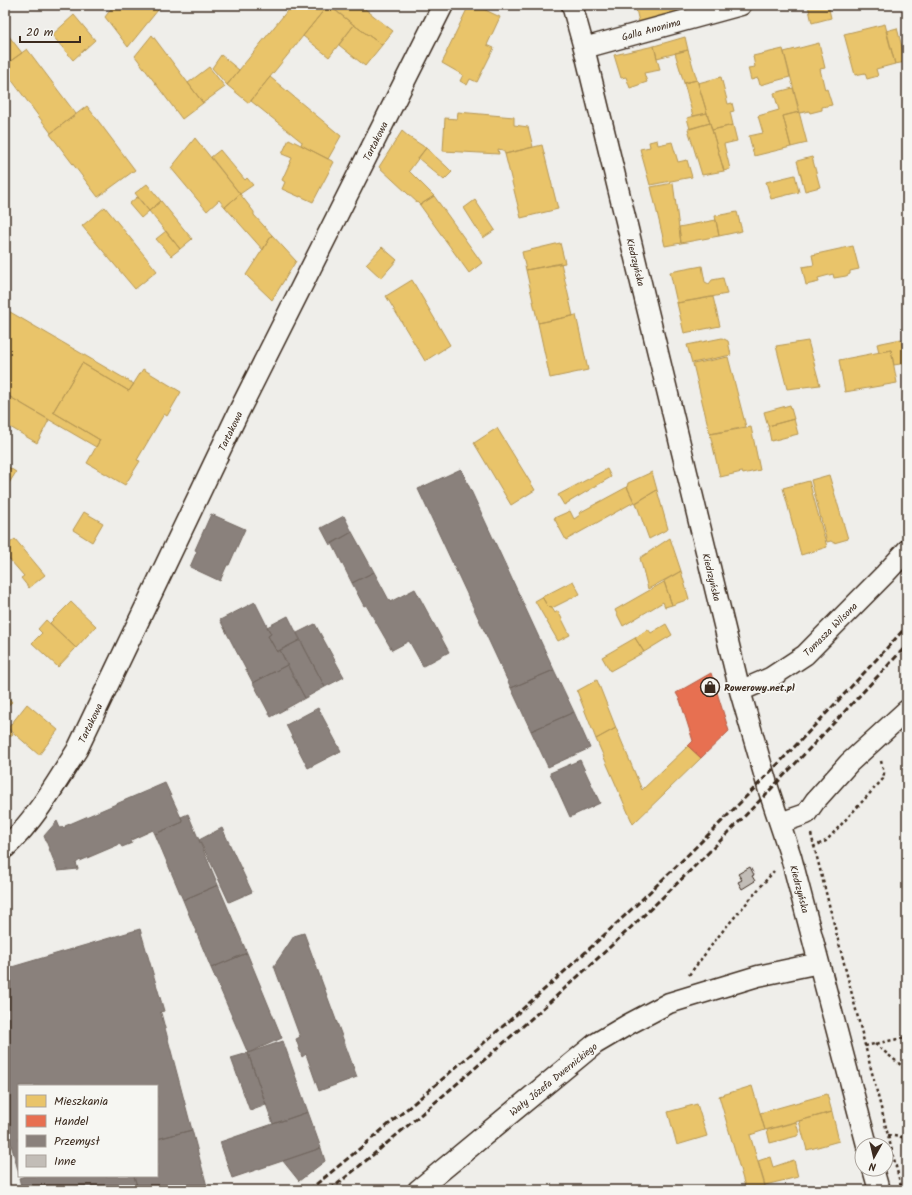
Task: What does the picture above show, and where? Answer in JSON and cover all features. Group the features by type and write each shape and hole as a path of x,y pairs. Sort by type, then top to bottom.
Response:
{"street":[{"name":"Tartakowa","path":"5,848 14,840 46,800 77,750 238,413 443,5"},
{"name":"Kiedrzyńska","path":"572,5 584,48 740,691 769,791 790,855 865,1137"},
{"name":"Galla Anonima","path":"584,48 741,5"},
{"name":"Tomasza Wilsona","path":"740,691 770,678 805,655 907,550"},
{"path":"780,823 806,814 815,801 849,763 907,710"},
{"name":"Wały Józefa Dwernickiego","path":"418,1190 595,1044 629,1024 669,1003 758,976 819,962"},
{"path":"875,1177 879,1190"}],"path":[{"path":"688,978 720,933 790,855 814,847 826,841 883,779 884,774 881,761 870,744"},
{"path":"806,814 902,1190"},
{"path":"865,1046 907,1037"},
{"path":"875,1044 907,1070"},
{"path":"888,1135 907,1138"}],"building: Mieszkania":[{"path":"114,5 162,5 128,47 105,17"},
{"path":"292,5 328,5 249,103 227,85"},
{"path":"328,5 354,25 329,57 303,36"},
{"path":"329,5 360,5 393,31 382,45"},
{"path":"469,5 475,5 500,17 487,45 494,48 477,82 470,79 467,85 460,81 463,75 442,63"},
{"path":"635,5 677,5 678,12 639,22"},
{"path":"808,5 828,5 831,18 812,23"},
{"path":"74,15 95,40 73,60 52,35"},
{"path":"885,24 895,64 876,69 878,76 867,79 865,73 855,75 844,34"},
{"path":"354,25 382,45 365,66 339,45"},
{"path":"897,28 906,62 895,64 886,31"},
{"path":"5,31 22,53 5,65"},
{"path":"152,35 203,103 182,119 135,56"},
{"path":"685,37 688,50 657,58 654,46"},
{"path":"819,43 825,68 820,69 825,90 827,89 832,105 822,107 822,110 810,113 809,111 800,113 784,52"},
{"path":"654,46 660,70 644,73 647,82 630,88 626,77 621,78 614,55"},
{"path":"27,49 76,114 51,133 5,71 5,65"},
{"path":"783,49 790,77 760,85 758,78 751,80 748,68 755,67 753,56"},
{"path":"688,50 697,80 684,83 675,53"},
{"path":"221,55 239,70 227,85 212,68"},
{"path":"209,67 225,87 203,103 188,83"},
{"path":"270,77 341,136 328,159 301,145 302,142 251,101"},
{"path":"721,77 728,104 732,103 734,111 730,112 733,125 712,130 698,83"},
{"path":"697,80 707,113 693,116 684,83"},
{"path":"793,88 799,112 783,116 791,147 754,156 749,136 763,133 758,116 779,110 774,93"},
{"path":"5,90 10,97 5,101"},
{"path":"87,106 135,170 98,197 50,134"},
{"path":"458,112 514,117 514,125 528,127 533,147 505,154 503,150 498,149 499,154 443,151 445,118 457,119"},
{"path":"799,112 807,143 791,147 783,116"},
{"path":"707,113 710,123 690,129 687,118"},
{"path":"710,123 724,171 702,175 688,129"},
{"path":"733,125 737,141 724,144 730,169 724,171 712,130"},
{"path":"402,131 426,148 409,171 434,196 420,205 379,167"},
{"path":"195,138 240,194 225,207 219,200 207,211 171,168"},
{"path":"289,139 334,162 313,202 282,189 285,182 282,180 292,158 282,154"},
{"path":"657,140 658,145 672,142 678,162 687,160 692,177 650,185 640,149 650,147 649,142"},
{"path":"542,145 558,209 521,218 505,154"},
{"path":"426,148 452,172 444,180 418,158"},
{"path":"220,150 245,180 247,178 253,185 240,194 211,157"},
{"path":"812,157 820,187 805,191 797,161"},
{"path":"795,175 799,192 771,199 766,182"},
{"path":"673,183 681,243 665,246 651,187"},
{"path":"147,184 161,201 149,211 135,193"},
{"path":"240,194 254,212 254,215 272,235 263,250 225,207"},
{"path":"434,196 482,263 469,273 420,205"},
{"path":"137,197 149,211 141,218 129,204"},
{"path":"475,200 495,230 483,238 464,208"},
{"path":"161,201 192,239 180,249 149,211"},
{"path":"105,207 157,271 135,289 82,226"},
{"path":"737,212 742,231 719,236 715,216"},
{"path":"716,220 719,236 681,243 679,227"},
{"path":"166,231 180,249 171,256 156,239"},
{"path":"272,235 296,261 272,300 246,275"},
{"path":"560,243 565,263 526,270 522,252"},
{"path":"853,246 859,269 850,271 850,274 846,276 834,278 833,274 818,278 819,282 806,285 802,267 814,265 812,255"},
{"path":"382,247 397,260 381,278 366,264"},
{"path":"561,263 573,316 538,323 526,270"},
{"path":"702,266 705,282 709,284 712,280 723,278 727,294 677,303 670,272"},
{"path":"412,280 450,345 425,361 386,296"},
{"path":"713,297 720,326 684,333 677,303"},
{"path":"5,309 134,384 129,391 82,363 53,412 100,440 96,447 5,394"},
{"path":"576,315 588,370 550,378 538,323"},
{"path":"722,338 728,341 731,355 692,363 687,345"},
{"path":"901,339 906,363 894,365 891,350 879,352 877,344"},
{"path":"808,341 820,385 787,389 776,346"},
{"path":"891,350 897,383 845,392 839,360"},
{"path":"728,357 746,427 710,434 693,364"},
{"path":"82,363 129,391 143,369 181,392 167,416 164,414 137,460 140,461 125,485 87,463 100,440 53,412"},
{"path":"5,394 49,420 37,443 5,424"},
{"path":"790,405 794,419 768,426 764,412"},
{"path":"794,419 798,434 771,441 768,426"},
{"path":"751,427 760,470 720,477 710,434"},
{"path":"497,428 535,490 511,505 474,443"},
{"path":"5,465 16,472 6,488 5,487"},
{"path":"607,469 611,477 564,505 558,495"},
{"path":"652,472 657,490 635,503 627,487 628,483"},
{"path":"829,475 848,539 834,543 831,541 827,542 811,480"},
{"path":"809,481 827,547 801,555 783,488"},
{"path":"627,487 634,502 566,540 554,518 570,511 574,519 580,515 579,513"},
{"path":"657,490 668,529 649,539 636,503"},
{"path":"84,512 103,523 92,542 73,530"},
{"path":"670,538 681,571 648,589 640,558"},
{"path":"15,539 45,575 29,588 21,578 24,576 5,554 5,547"},
{"path":"681,571 689,599 672,605 664,581"},
{"path":"573,581 580,594 552,608 548,607 542,597"},
{"path":"664,582 672,605 665,607 663,602 623,626 615,610"},
{"path":"542,597 548,607 552,608 555,613 558,611 570,635 558,641 535,601"},
{"path":"71,602 96,626 76,648 50,623"},
{"path":"46,620 76,648 58,667 32,643 42,633 38,629"},
{"path":"666,624 672,635 644,652 635,638 648,629 651,633"},
{"path":"635,638 644,652 610,671 602,657"},
{"path":"597,680 616,728 596,739 577,691"},
{"path":"5,694 12,702 5,708"},
{"path":"27,704 58,730 39,755 8,728"},
{"path":"5,725 13,734 5,740"},
{"path":"616,728 642,790 688,746 701,758 633,824 596,739"},
{"path":"752,1086 765,1130 750,1135 766,1190 746,1190 719,1096"},
{"path":"827,1094 832,1112 765,1130 760,1113"},
{"path":"697,1104 707,1136 677,1145 668,1112"},
{"path":"832,1112 839,1141 807,1150 799,1121"},
{"path":"796,1122 799,1133 797,1136 770,1143 767,1130"},
{"path":"770,1157 773,1167 794,1160 798,1177 765,1185 758,1161"}],"building: Handel":[{"path":"711,673 729,731 701,758 688,746 693,741 680,700 676,693"}],"building: Przemysł":[{"path":"461,469 554,670 511,688 418,489"},
{"path":"211,514 245,529 220,581 190,567 197,551 195,550"},
{"path":"344,516 352,532 330,545 321,528"},
{"path":"352,532 374,572 352,583 332,543"},
{"path":"374,572 390,602 415,589 449,652 423,666 409,641 392,650 366,605 364,606 352,583"},
{"path":"255,602 271,634 268,636 277,652 280,650 287,665 253,683 220,620"},
{"path":"288,616 300,640 277,652 268,636 271,634 267,627"},
{"path":"315,624 344,677 325,687 297,633"},
{"path":"300,640 325,687 305,698 280,650"},
{"path":"287,665 305,698 271,717 253,683"},
{"path":"554,670 574,712 531,731 511,688"},
{"path":"318,708 341,751 308,768 286,725"},
{"path":"574,712 590,748 548,767 531,731"},
{"path":"580,760 600,803 570,817 550,773"},
{"path":"165,783 183,822 155,834 153,830 131,840 132,843 122,847 120,844 80,860 76,863 78,869 58,871 44,836 57,821 60,828 66,827 65,826"},
{"path":"188,814 218,885 183,900 155,834 183,822 181,817"},
{"path":"222,828 252,892 229,902 199,840"},
{"path":"218,885 247,953 211,968 183,900"},
{"path":"140,929 164,1011 160,1012 192,1130 158,1139 158,1085 18,1085 18,1170 5,1122 5,969"},
{"path":"304,933 357,1077 319,1091 306,1054 302,1057 296,1039 300,1037 274,966 294,936"},
{"path":"247,953 282,1038 248,1053 211,968"},
{"path":"283,1041 308,1112 273,1124 248,1053"},
{"path":"248,1053 266,1105 250,1111 231,1058"},
{"path":"308,1112 321,1148 232,1178 220,1142"},
{"path":"192,1130 208,1190 138,1190 134,1177 158,1177 158,1139"},
{"path":"321,1148 325,1161 299,1181 283,1161"},
{"path":"134,1177 138,1190 22,1190 19,1178"}],"building: Inne":[{"path":"750,867 755,881 742,889 738,882 742,880 738,874"}],"railway":[{"path":"309,1190 467,1058 551,984 633,908 754,788 847,692 907,626"},
{"path":"330,1190 407,1127 488,1057 629,929 731,830 907,645"}],"place":[{"name":"Rowerowy.net.pl","path":"710,687"}]}
